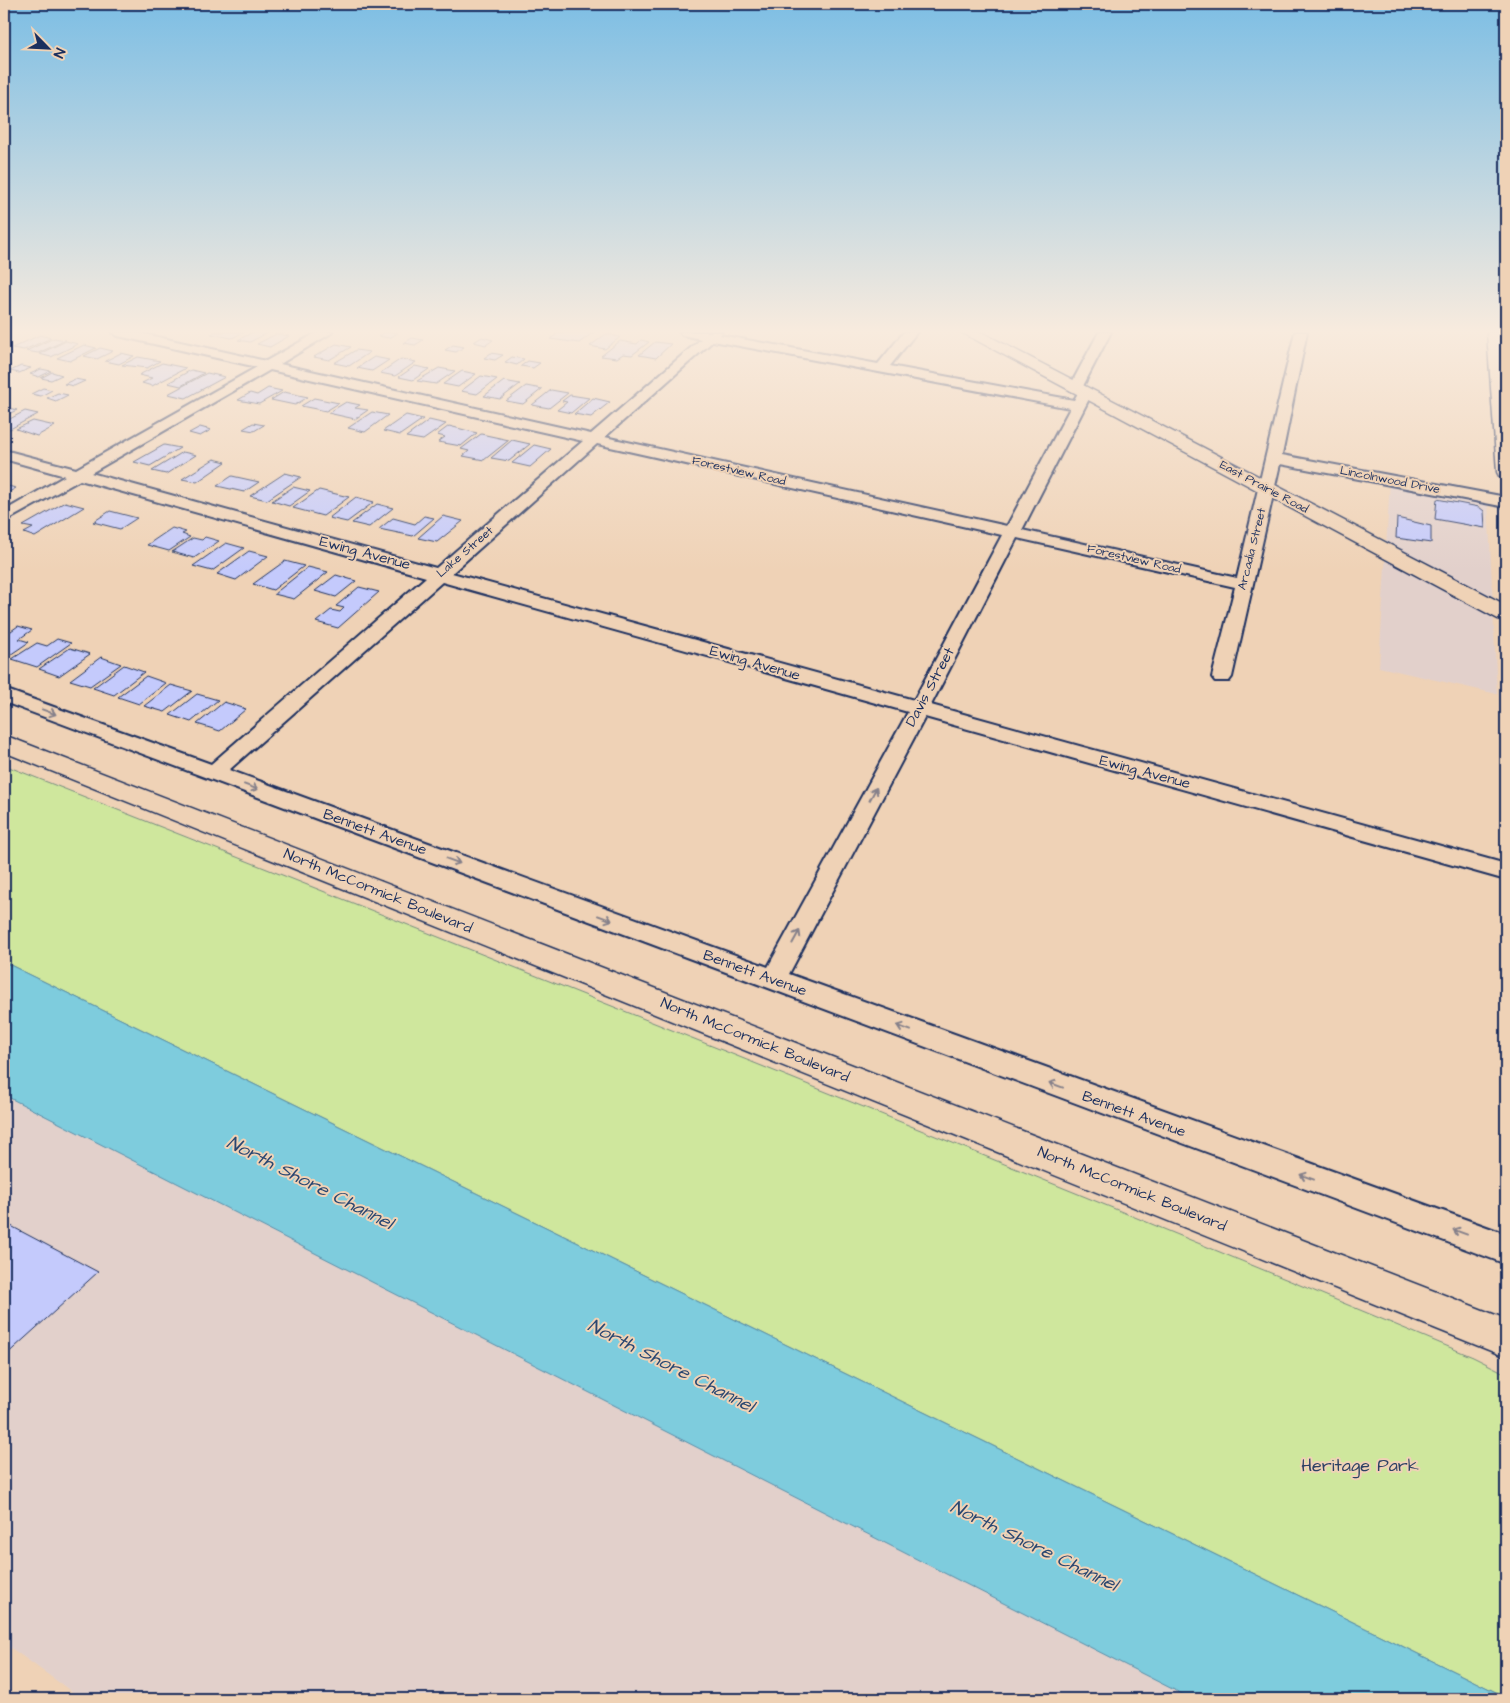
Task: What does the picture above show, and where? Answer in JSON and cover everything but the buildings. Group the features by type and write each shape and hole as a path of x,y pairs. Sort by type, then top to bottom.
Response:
{"street":[{"path":"4,516 188,411"},
{"name":"Forestview Road","path":"471,411 1243,584"},
{"name":"Lake Street","path":"213,773 625,411"},
{"name":"Davis Street","path":"773,980 919,710 1012,532 1072,411"},
{"name":"East Prairie Road","path":"1113,411 1267,488 1506,614"},
{"name":"Arcadia Street","path":"1222,677 1283,411"},
{"path":"1504,411 1506,464"},
{"name":"Ewing Avenue","path":"4,454 1506,872"},
{"name":"Lincolnwood Drive","path":"1273,458 1506,502"},
{"name":"Bennett Avenue","path":"4,695 1332,1187 1506,1248"},
{"name":"North McCormick Boulevard","path":"4,743 1506,1338"}],"shaded area":[{"path":"1390,481 1488,500 1497,694 1379,667"},
{"path":"4,1095 1192,1699 82,1699 4,1643"}],"green space":[{"name":"Heritage Park","path":"4,765 924,1131 1473,1357 1499,1370 1506,1376 1506,1697 4,962"}],"water":[{"name":"North Shore Channel","path":"4,962 1506,1697 1506,1699 1192,1699 4,1095"}]}
